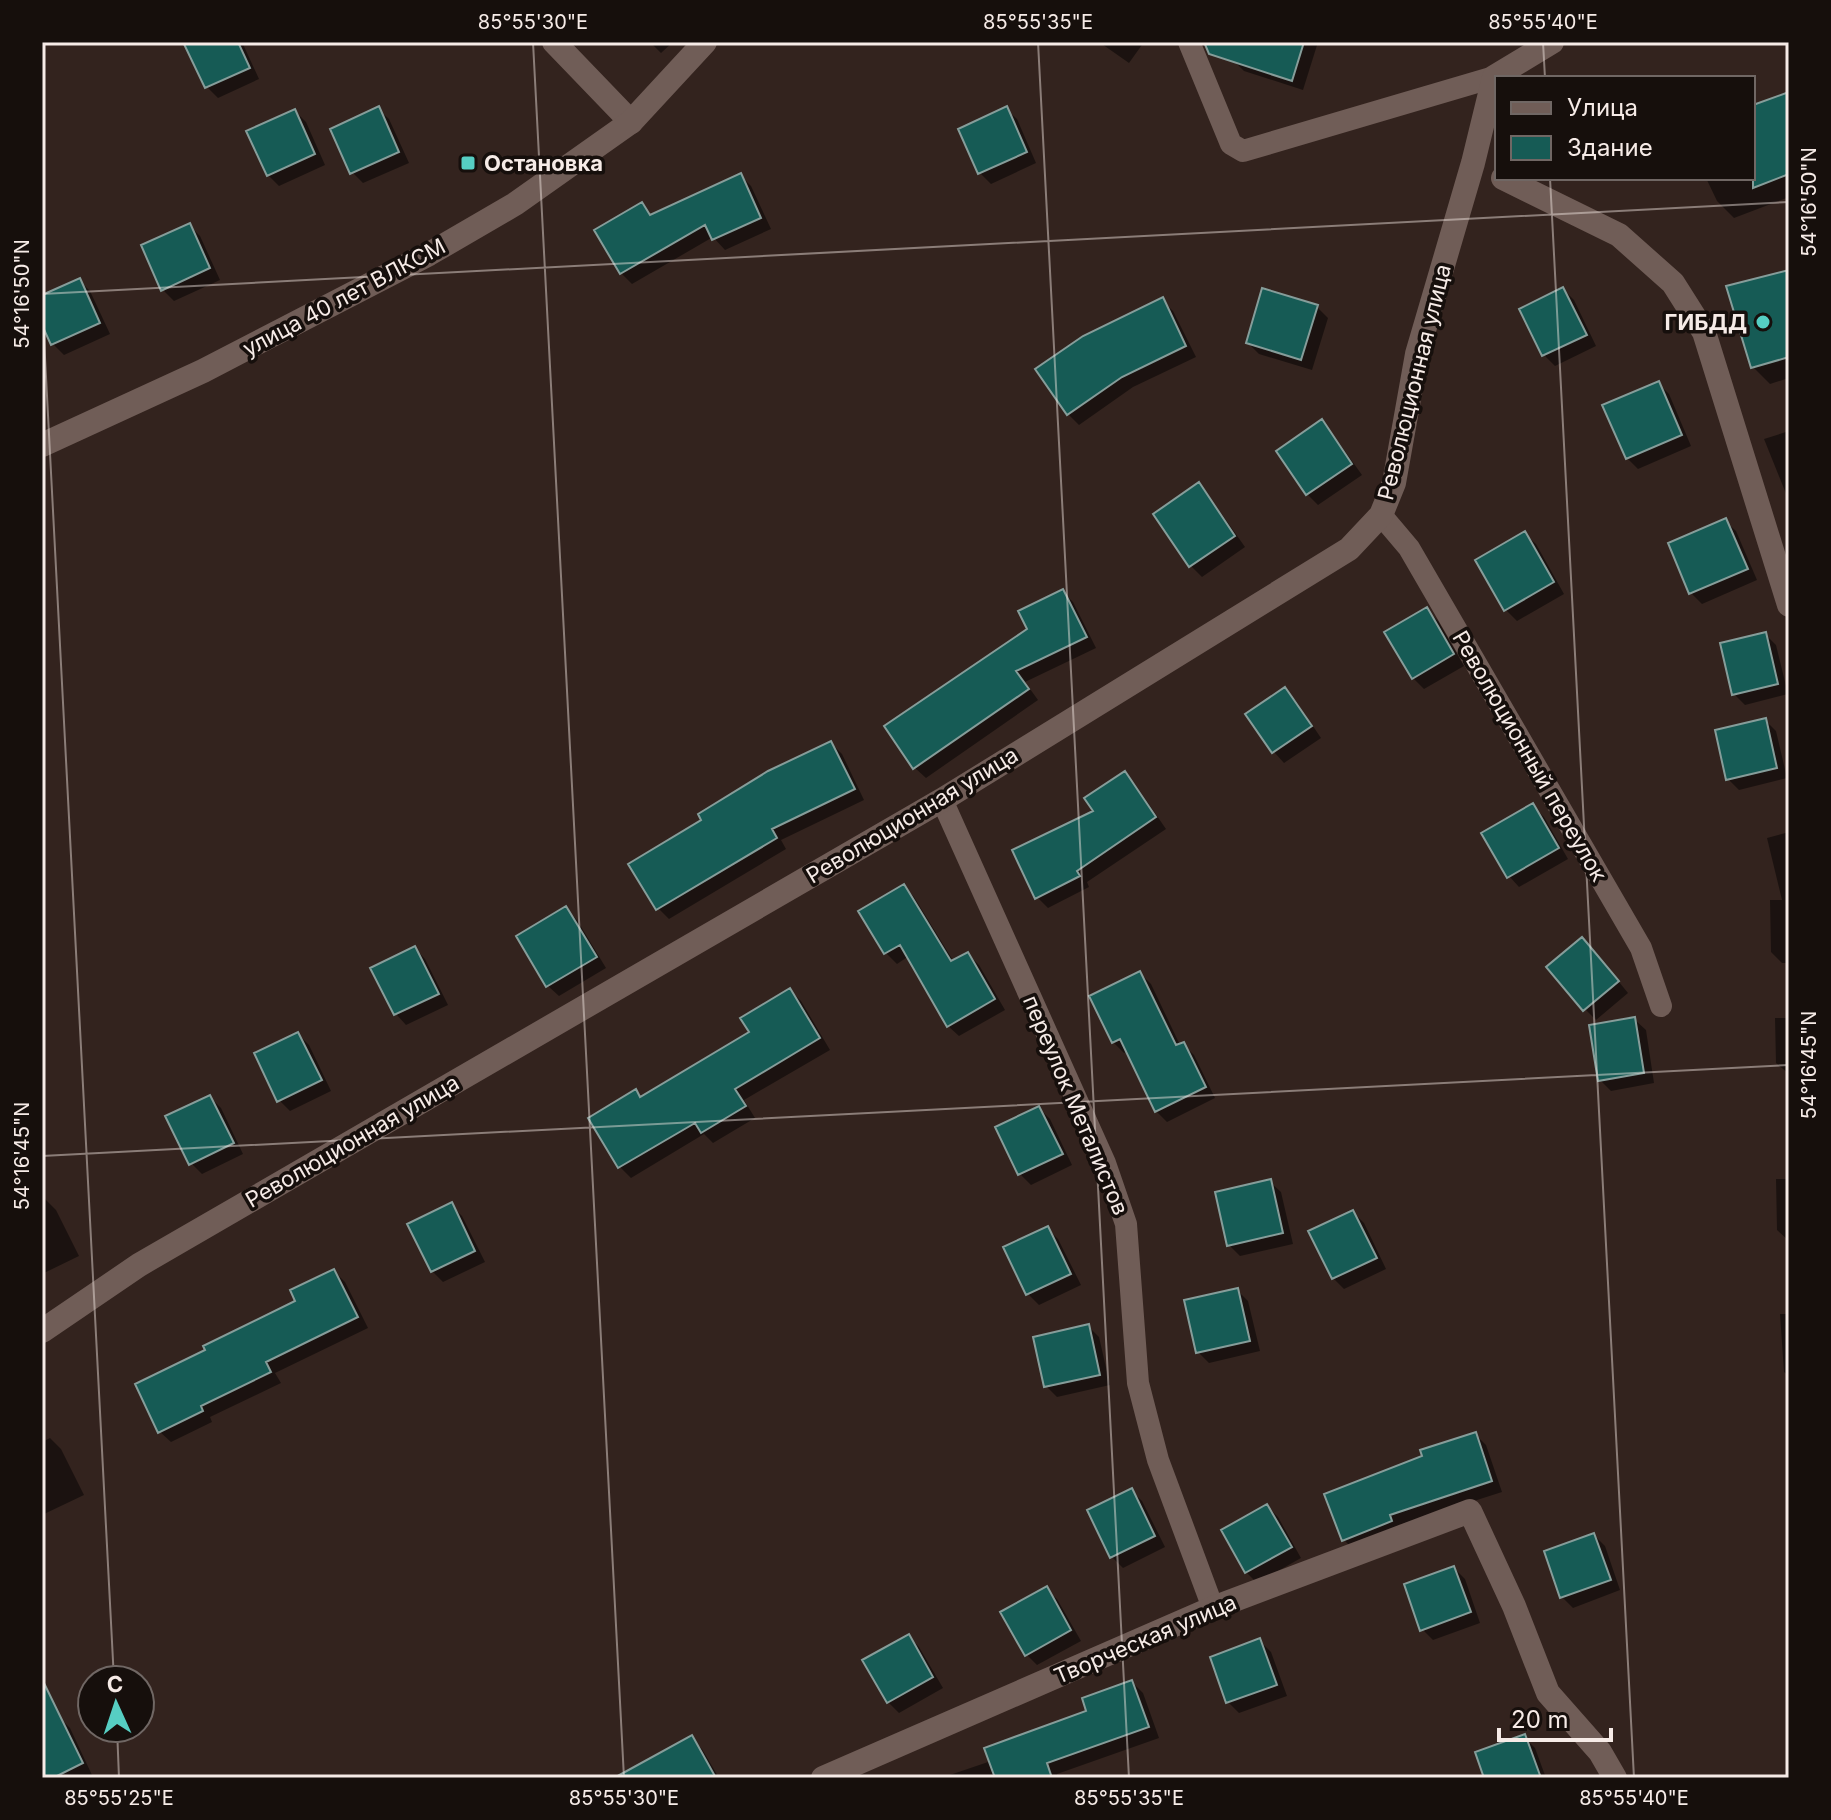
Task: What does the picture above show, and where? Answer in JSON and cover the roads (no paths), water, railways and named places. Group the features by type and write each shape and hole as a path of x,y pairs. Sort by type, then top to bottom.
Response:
{"street":[{"path":"554,42 631,122"},
{"name":"улица 40 лет ВЛКСМ","path":"42,445 203,371 429,254 515,204 631,122 705,42"},
{"path":"1496,76 1552,42"},
{"name":"Революционная улица","path":"42,1331 139,1265 942,800 1349,549 1381,515 1394,483 1417,354 1473,163 1494,77"},
{"path":"1473,163 1495,174"},
{"path":"1507,180 1619,235 1673,283 1704,332 1789,605"},
{"name":"Творческая улица","path":"823,1778 1213,1608 1470,1511 1514,1606 1548,1693 1600,1752 1615,1778"}],"lane":[{"path":"1189,42 1231,144 1243,151 1494,77"},
{"name":"Революционный переулок","path":"1381,515 1409,548 1641,948 1661,1006"},
{"name":"переулок Металистов","path":"942,800 1105,1163 1126,1224 1138,1383 1158,1460 1213,1608"}],"place":[{"name":"Остановка","path":"468,163"},
{"name":"ГИБДД","path":"1763,322"}]}
